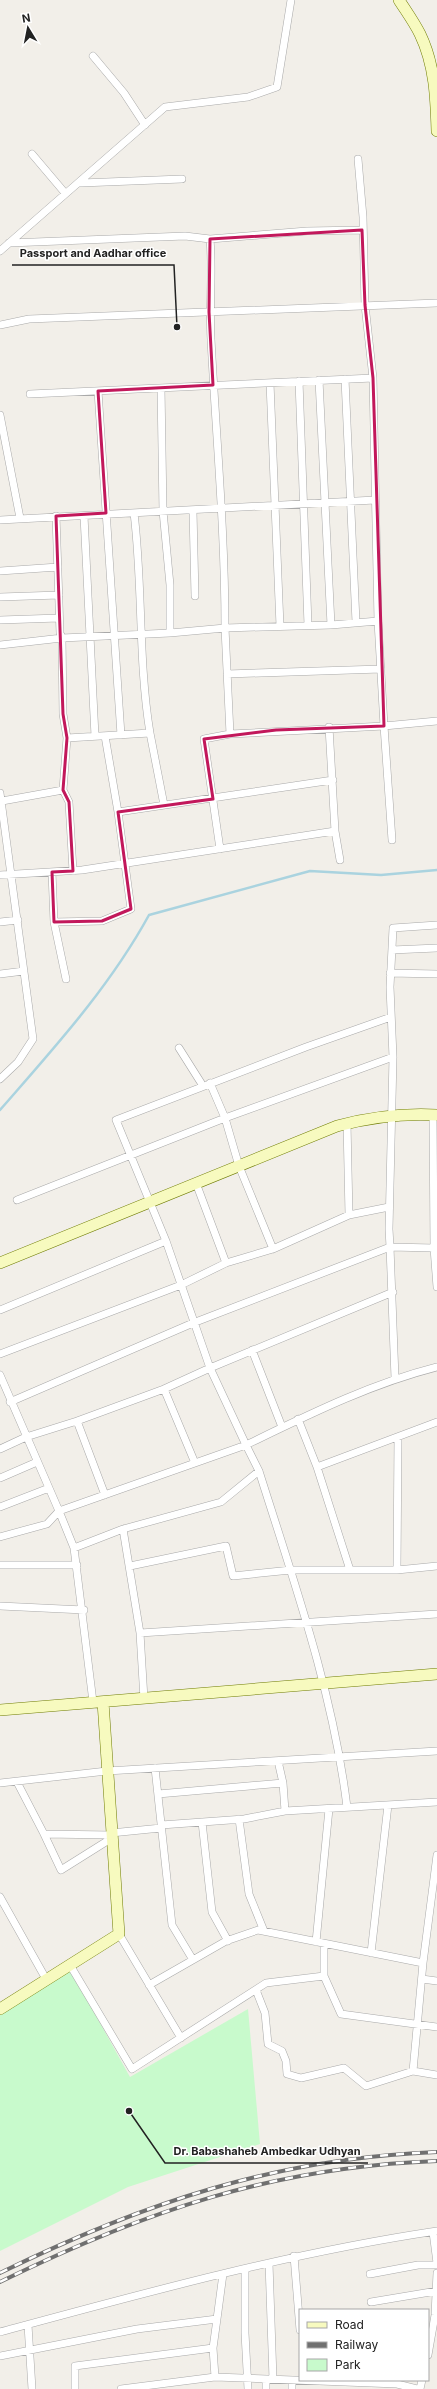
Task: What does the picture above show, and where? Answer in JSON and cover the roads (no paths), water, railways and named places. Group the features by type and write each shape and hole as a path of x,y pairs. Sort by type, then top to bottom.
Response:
{"street":[{"path":"0,251 65,193 81,182 165,107 248,97 277,87 291,0"},
{"path":"399,0 420,34 431,63 435,85 437,131"},
{"path":"406,0 428,40 437,65"},
{"path":"93,56 124,93 145,125"},
{"path":"32,154 65,193"},
{"path":"358,159 365,305 373,378 378,621 392,840"},
{"path":"81,182 182,179"},
{"path":"9,243 185,236 210,239 307,231 362,230"},
{"path":"210,239 212,258 209,312 222,510 225,628 230,734"},
{"path":"0,325 28,319 437,303"},
{"path":"30,394 373,378"},
{"path":"345,379 352,502 356,622"},
{"path":"319,380 331,625"},
{"path":"299,381 308,625"},
{"path":"270,383 280,626"},
{"path":"161,388 164,511 170,585 170,633"},
{"path":"98,391 121,735"},
{"path":"0,415 20,518"},
{"path":"0,520 56,516 84,516 106,513 222,510 375,500"},
{"path":"193,511 195,596"},
{"path":"134,512 139,553 140,634 144,697 164,805"},
{"path":"56,516 59,618 60,633 62,638 63,714 67,738 63,790 69,802 73,871"},
{"path":"84,516 95,736"},
{"path":"0,571 58,568"},
{"path":"0,597 59,595"},
{"path":"0,620 59,618"},
{"path":"0,645 89,636 170,633 225,628 331,625 378,621"},
{"path":"227,674 381,669"},
{"path":"220,849 214,799 204,739 230,734 329,727 384,726 437,721"},
{"path":"329,727 335,831 340,860"},
{"path":"67,738 150,733"},
{"path":"54,922 102,921 131,909 118,812 104,736"},
{"path":"118,812 214,799 333,780"},
{"path":"2,801 63,790"},
{"path":"0,792 33,1039 18,1062 2,1076"},
{"path":"0,875 12,873 73,871 335,831"},
{"path":"52,872 54,922 66,979"},
{"path":"0,922 18,920"},
{"path":"395,1378 389,1207 390,1115 393,1057 390,973 393,928 437,925"},
{"path":"392,950 437,948"},
{"path":"0,974 24,971"},
{"path":"390,973 437,974"},
{"path":"347,1808 341,1757 324,1683 291,1570 259,1471 210,1368 193,1324 182,1285 166,1241 116,1120 210,1083 391,1017"},
{"path":"179,1048 203,1086"},
{"path":"17,1200 225,1118 393,1057"},
{"path":"210,1083 225,1118 239,1166 273,1249"},
{"path":"0,1263 347,1123 409,1113 435,1115 434,1248 437,1287"},
{"path":"347,1123 349,1215"},
{"path":"196,1183 226,1263"},
{"path":"0,1354 182,1285 226,1263 273,1249 349,1215 389,1207"},
{"path":"0,1310 166,1241"},
{"path":"10,1402 193,1324 390,1247 434,1248"},
{"path":"0,1449 26,1438 164,1389 252,1350 393,1292"},
{"path":"252,1350 282,1427"},
{"path":"0,1537 47,1524 59,1511 246,1445 298,1419 395,1378 437,1367"},
{"path":"0,1375 10,1402 74,1548 107,1771 119,1934 181,2038"},
{"path":"164,1389 195,1463"},
{"path":"298,1419 316,1467 350,1570"},
{"path":"77,1421 105,1495"},
{"path":"316,1467 437,1422"},
{"path":"397,1570 398,1437"},
{"path":"0,1478 37,1462"},
{"path":"74,1548 123,1529 221,1502 259,1471"},
{"path":"0,1507 49,1488"},
{"path":"123,1529 140,1632 144,1699"},
{"path":"130,1566 226,1546 233,1576 291,1570 397,1570 437,1566"},
{"path":"0,1565 77,1565"},
{"path":"0,1606 84,1610"},
{"path":"140,1632 306,1624 437,1614"},
{"path":"0,1710 437,1674"},
{"path":"0,1783 107,1771 437,1752"},
{"path":"278,1761 283,1783 285,1811"},
{"path":"155,1768 172,1925 193,1960"},
{"path":"17,1782 61,1870 111,1836"},
{"path":"158,1794 283,1783"},
{"path":"44,1834 111,1836 161,1826 239,1819 285,1811 437,1802"},
{"path":"371,1953 388,1805"},
{"path":"316,1942 329,1809"},
{"path":"239,1819 248,1894 264,1931"},
{"path":"202,1822 212,1912 228,1941"},
{"path":"413,2071 419,2025 423,1963 434,1903 437,1855"},
{"path":"0,1897 46,1979"},
{"path":"149,1985 228,1941 258,1930 423,1963"},
{"path":"0,2009 119,1934"},
{"path":"324,1944 324,1976 341,2014 437,2027"},
{"path":"70,1965 132,2069 266,1983 324,1976"},
{"path":"422,1979 437,1981"},
{"path":"256,1990 264,2013 268,2044 282,2051 286,2061 287,2074 301,2078 344,2068 366,2086 413,2071 437,2075"},
{"path":"0,2332 294,2256 435,2231 437,2264 370,2274"},
{"path":"294,2256 299,2318"},
{"path":"266,2389 270,2379 268,2263"},
{"path":"245,2269 246,2378 248,2389"},
{"path":"429,2345 437,2291 437,2273"},
{"path":"215,2377 213,2348 223,2274"},
{"path":"371,2302 437,2291"},
{"path":"0,2356 137,2329 217,2320"},
{"path":"28,2325 31,2350 32,2389"},
{"path":"75,2389 75,2366 213,2348"},
{"path":"121,2389 169,2386 215,2377 299,2380"},
{"path":"292,2380 292,2389"},
{"path":"320,2381 366,2384 399,2384 418,2389"}],"waterway":[{"path":"0,1110 80,1017 116,968 149,915 310,871 381,875 437,870"}],"railway":[{"path":"0,2273 106,2225 212,2188 266,2174 321,2164 378,2156 437,2152"},
{"path":"0,2282 107,2234 159,2214 212,2197 265,2183 320,2172 377,2165 437,2161"}],"place":[{"name":"Passport and Aadhar office","path":"177,327"},
{"name":"Dr. Babashaheb Ambedkar Udhyan","path":"129,2111"}]}
